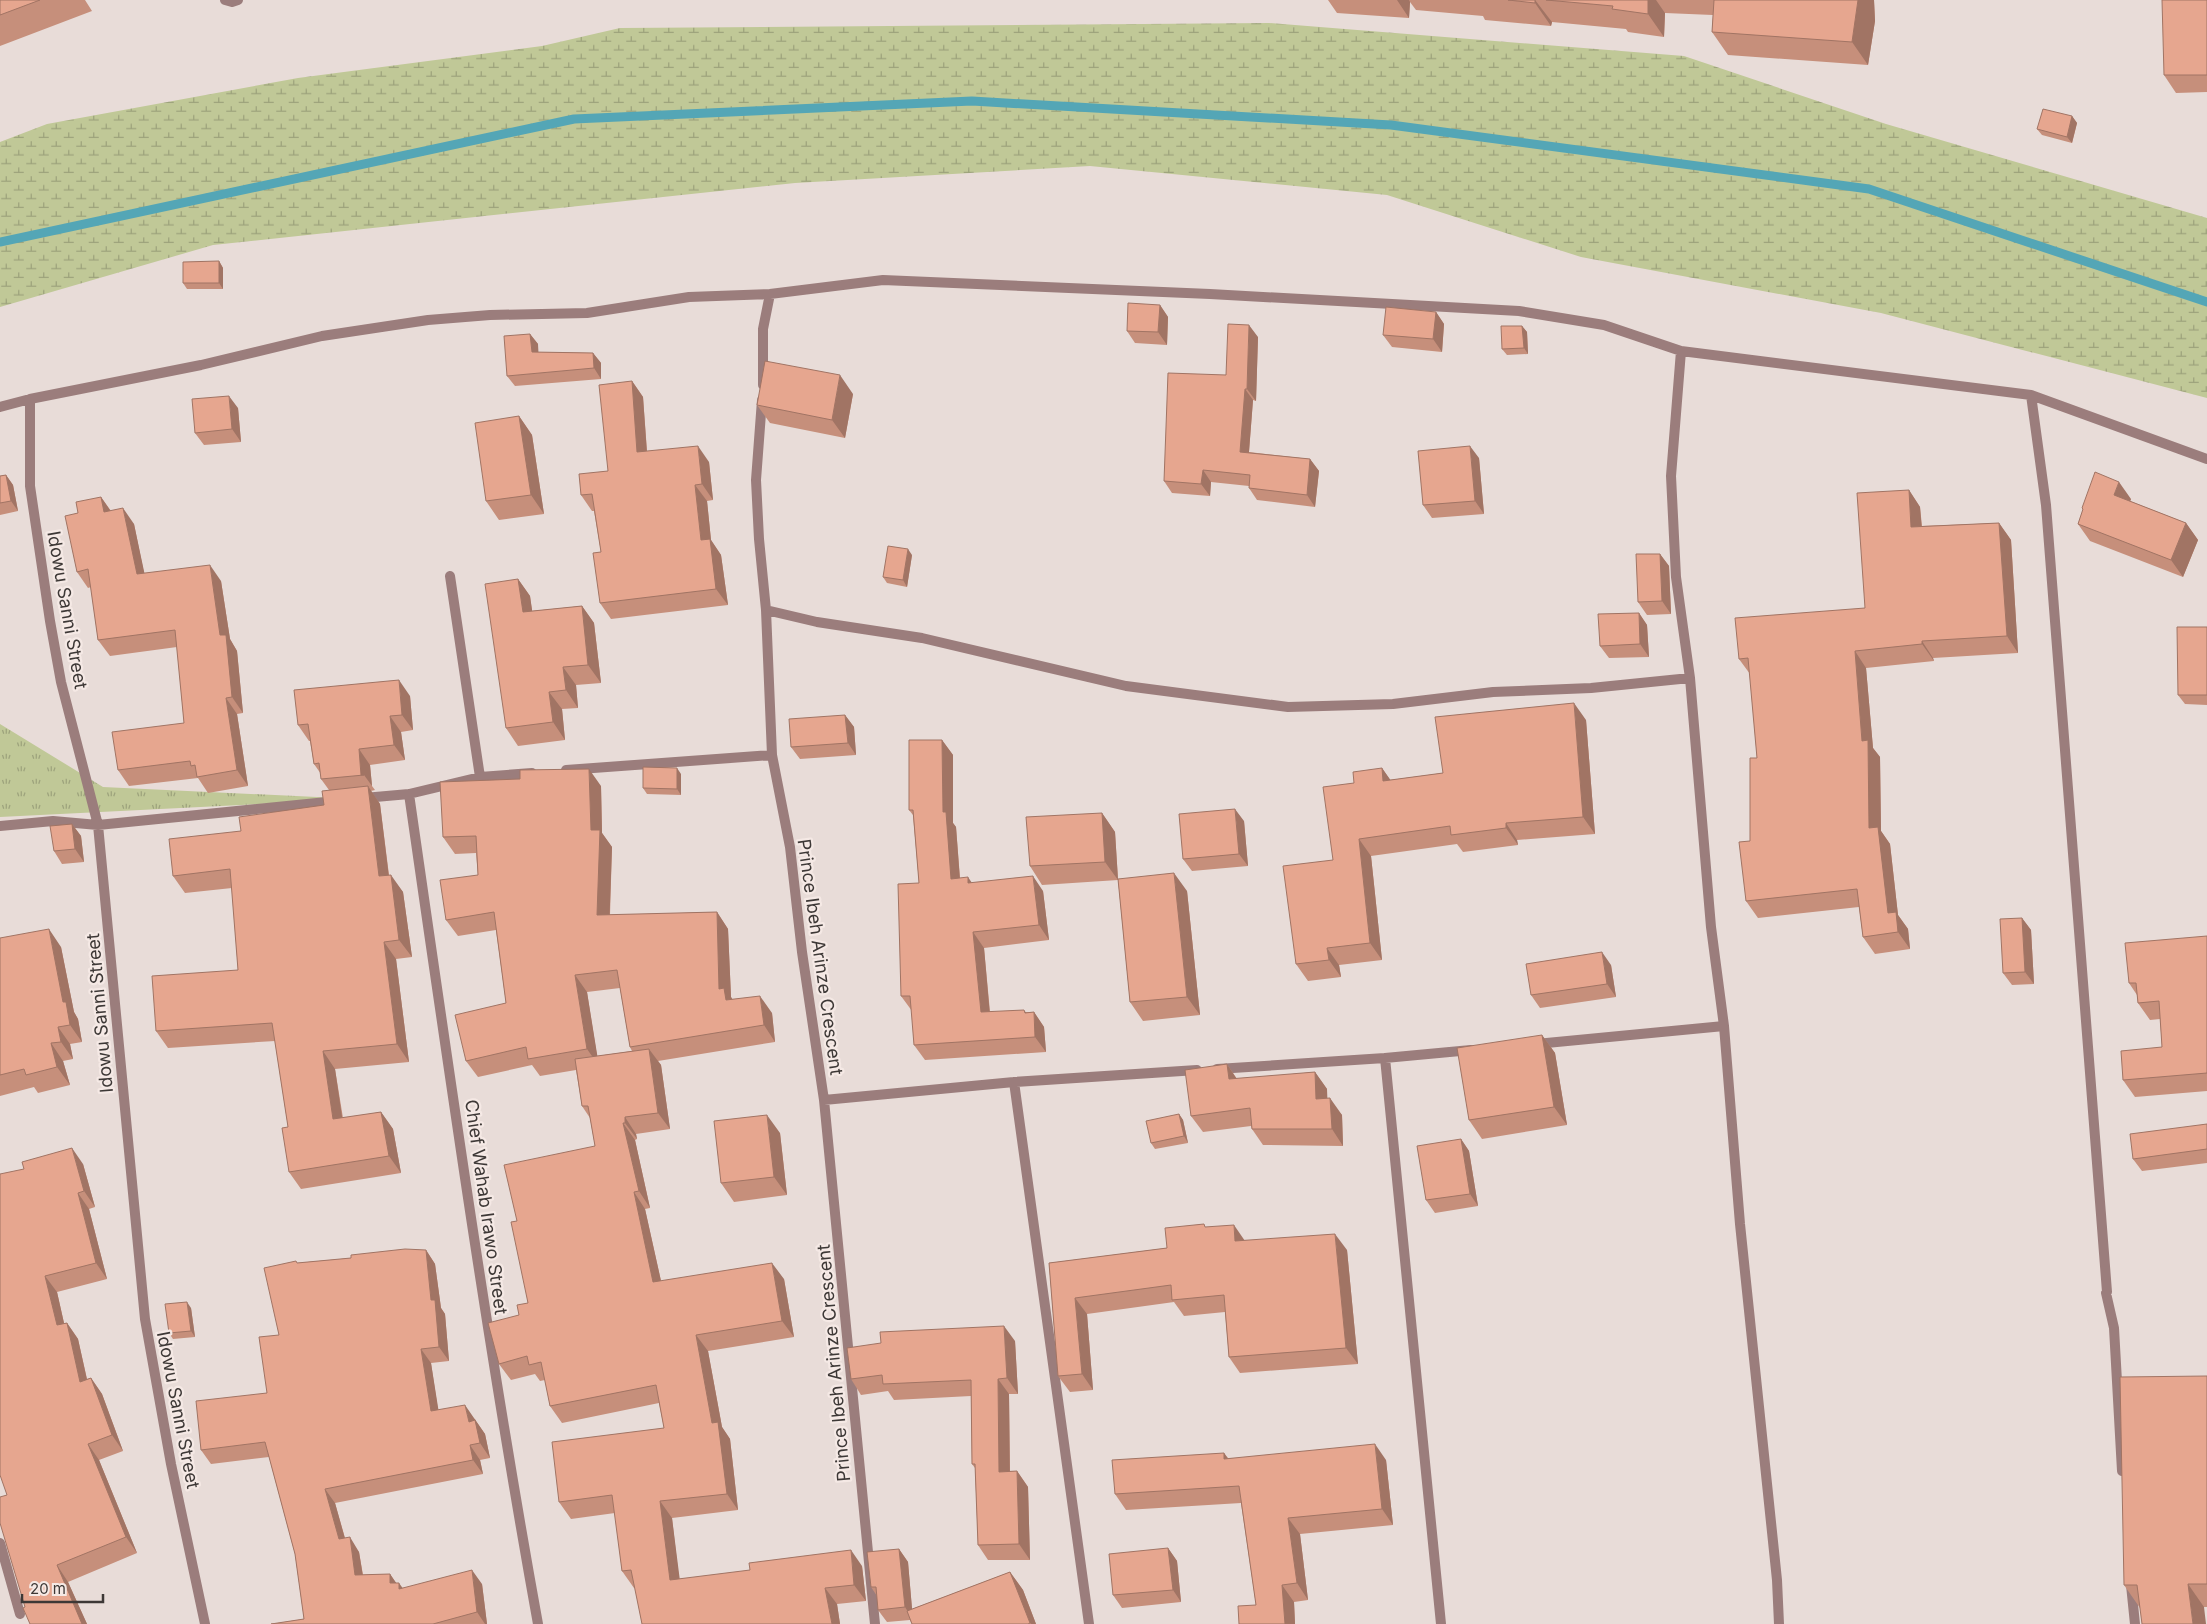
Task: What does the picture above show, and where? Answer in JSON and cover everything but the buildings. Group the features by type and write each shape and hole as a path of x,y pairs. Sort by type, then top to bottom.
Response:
{"street":[{"path":"225,0 232,2 238,0"},
{"path":"0,407 30,399 201,365 322,336 428,320 490,315 587,313 689,297 770,294 884,280 1519,311 1604,325 1681,351 2031,395 2207,458"},
{"name":"Prince Ibeh Arinze Crescent","path":"770,294 762,329 762,399 756,480 759,539 766,610 772,754 790,847 802,952 824,1100 874,1624"},
{"path":"1681,351 1671,476 1676,577 1690,678 1711,927 1724,1026 1740,1224 1776,1570 1779,1624"},
{"path":"2031,395 2046,504 2106,1293 2114,1328 2123,1478"},
{"name":"Idowu Sanni Street","path":"30,399 30,486 50,621 61,682 98,825 145,1319 171,1464 205,1624"},
{"path":"450,576 480,777"},
{"path":"766,610 817,622 922,638 1126,686 1288,707 1393,704 1493,692 1592,688 1690,678"},
{"path":"558,771 772,754"},
{"path":"0,826 53,821 98,825 409,794 480,777 538,772"},
{"name":"Chief Wahab Irawo Street","path":"409,794 478,1268 507,1450 538,1624"},
{"path":"1530,1044 1724,1026"},
{"path":"824,1100 1014,1082 1385,1058 1482,1049"},
{"path":"1385,1058 1441,1624"},
{"path":"1014,1082 1089,1624"},
{"path":"0,1543 20,1614"},
{"path":"2130,1576 2135,1624"}],"green space":[{"path":"1269,23 1684,56 1886,124 2207,218 2207,398 1881,313 1581,257 1387,195 1090,166 795,183 213,245 0,307 0,142 47,124 298,78 542,46 620,28"},
{"path":"0,724 103,787 359,799 0,817"}],"waterway":[{"path":"0,242 574,119 972,101 1391,125 1869,189 2207,302"}]}
